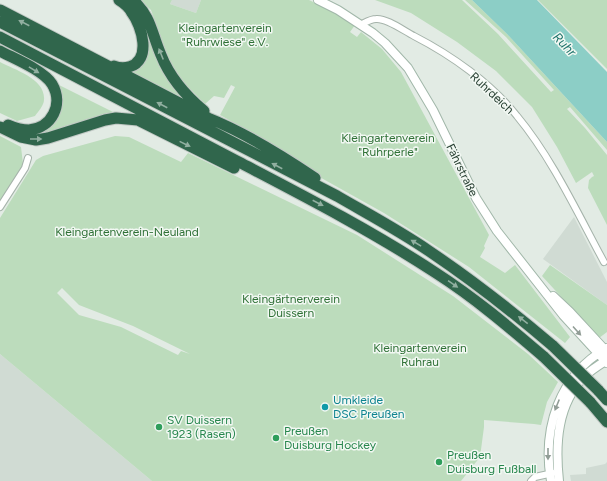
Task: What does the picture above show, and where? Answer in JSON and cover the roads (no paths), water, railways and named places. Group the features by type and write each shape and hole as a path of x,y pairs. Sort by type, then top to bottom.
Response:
{"highway":[{"path":"84,53 118,68 133,66 138,62 142,54 143,46 139,28 132,12 119,0"},
{"path":"132,0 140,6 147,16 160,54 173,79 188,97 223,124"},
{"path":"0,10 273,151 314,178 337,196"},
{"path":"0,22 337,196 428,250 526,322 553,346 607,400"},
{"path":"0,38 92,84 352,221 436,273 496,316 544,357 590,402 607,422"},
{"path":"0,46 40,61 92,84"},
{"path":"0,51 40,74 51,83 56,95 57,106 54,115 47,123 38,128 28,130 16,128 0,121"},
{"path":"0,127 21,137 36,140 48,138 116,118 138,120 259,180 271,179"}],"main road":[{"path":"318,0 362,24"},
{"name":"Fährstraße","path":"362,24 385,43 408,68 433,110 476,198 497,231 563,315 604,351"},
{"path":"553,476 558,435 561,420 568,400 584,377 606,361 604,351 579,370 568,384 553,416 548,448 553,476 559,481"}],"street":[{"name":"Ruhrdeich","path":"362,24 374,19 385,20 423,40 459,63 493,91 517,115 540,145 604,262"},
{"path":"0,207 25,168 28,158"},
{"path":"531,481 535,477 553,476"}],"water":[{"name":"Ruhr","path":"472,0 537,0 607,72 607,142 507,34"}],"place":[{"name":"Umkleide DSC Preußen","path":"325,407"},
{"name":"SV Duissern 1923 (Rasen)","path":"159,427"},
{"name":"Preußen Duisburg Hockey","path":"276,438"},
{"name":"Preußen Duisburg Fußball","path":"439,462"}],"park label":[{"name":"Kleingartenverein \"Ruhrwiese\" e.V.","path":"225,35"},
{"name":"Kleingartenverein \"Ruhrperle\"","path":"388,145"},
{"name":"Kleingartenverein-Neuland","path":"127,232"},
{"name":"Kleingärtnerverein Duissern","path":"291,306"},
{"name":"Kleingartenverein Ruhrau","path":"420,355"}]}
